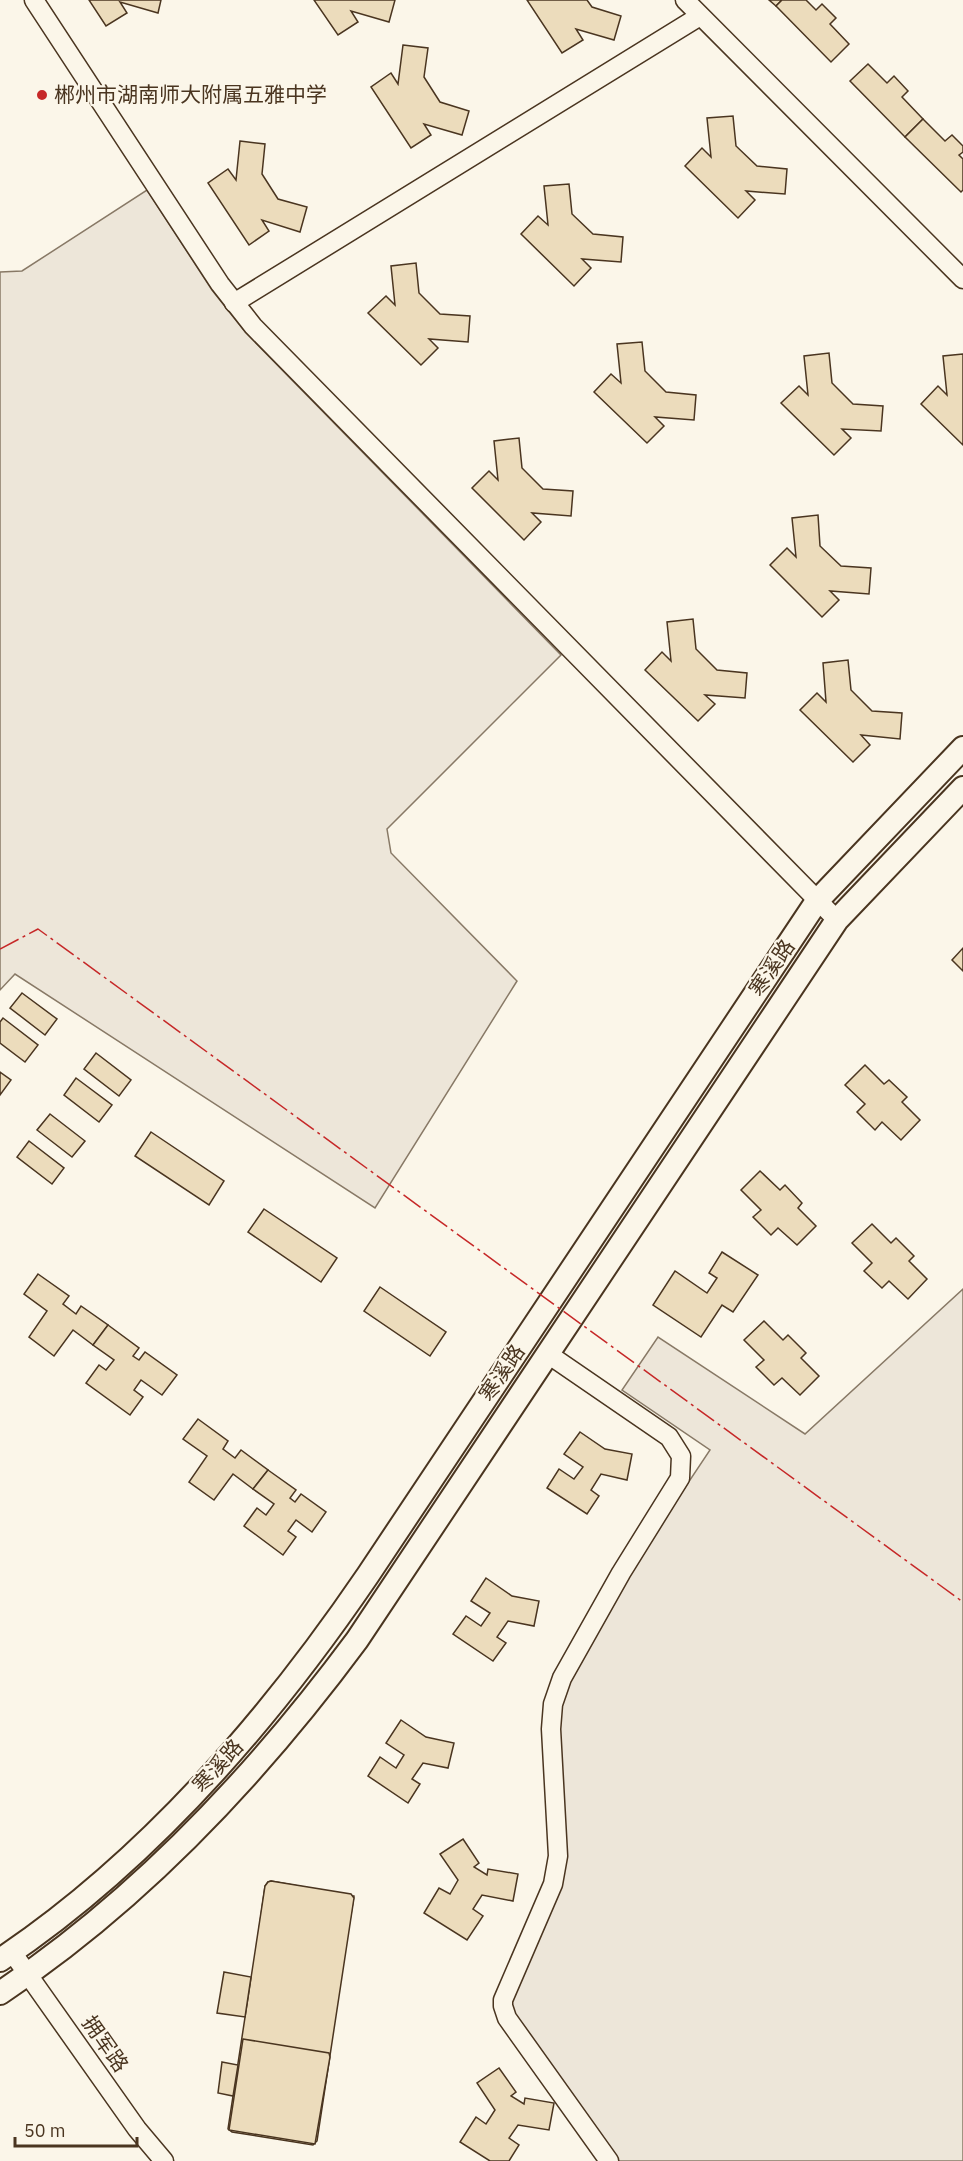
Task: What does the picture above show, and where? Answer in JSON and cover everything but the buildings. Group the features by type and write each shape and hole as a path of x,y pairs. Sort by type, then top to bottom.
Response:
{"main road":[{"name":"寒溪路","path":"6,1956 102,1881 186,1802 256,1725 300,1671 368,1575 817,901 963,748"},
{"name":"寒溪路","path":"0,1993 102,1916 163,1862 245,1779 284,1734 357,1640 837,920 963,788"}],"street":[{"path":"34,0 234,303 274,348 837,920"},
{"path":"685,0 963,279"},
{"path":"234,303 700,16"},
{"path":"548,1354 669,1437 678,1449 682,1464 678,1485 621,1573 557,1690 551,1716 558,1856 556,1870 553,1884 503,2000 507,2018 609,2161"},
{"name":"拥军路","path":"6,1956 28,1974 137,2129 164,2161"}],"shaded area":[{"path":"147,190 212,290 246,333 561,655 387,829 391,853 517,981 375,1208 15,974 0,990 0,272 22,271"},
{"path":"963,1289 963,2161 618,2161 512,2010 512,1996 560,1887 559,1729 561,1705 569,1682 646,1546 710,1450 622,1390 658,1337 805,1434"}],"power":[{"path":"0,949 38,929 963,1602"}],"place":[{"name":"郴州市湖南师大附属五雅中学","path":"42,95"}]}
